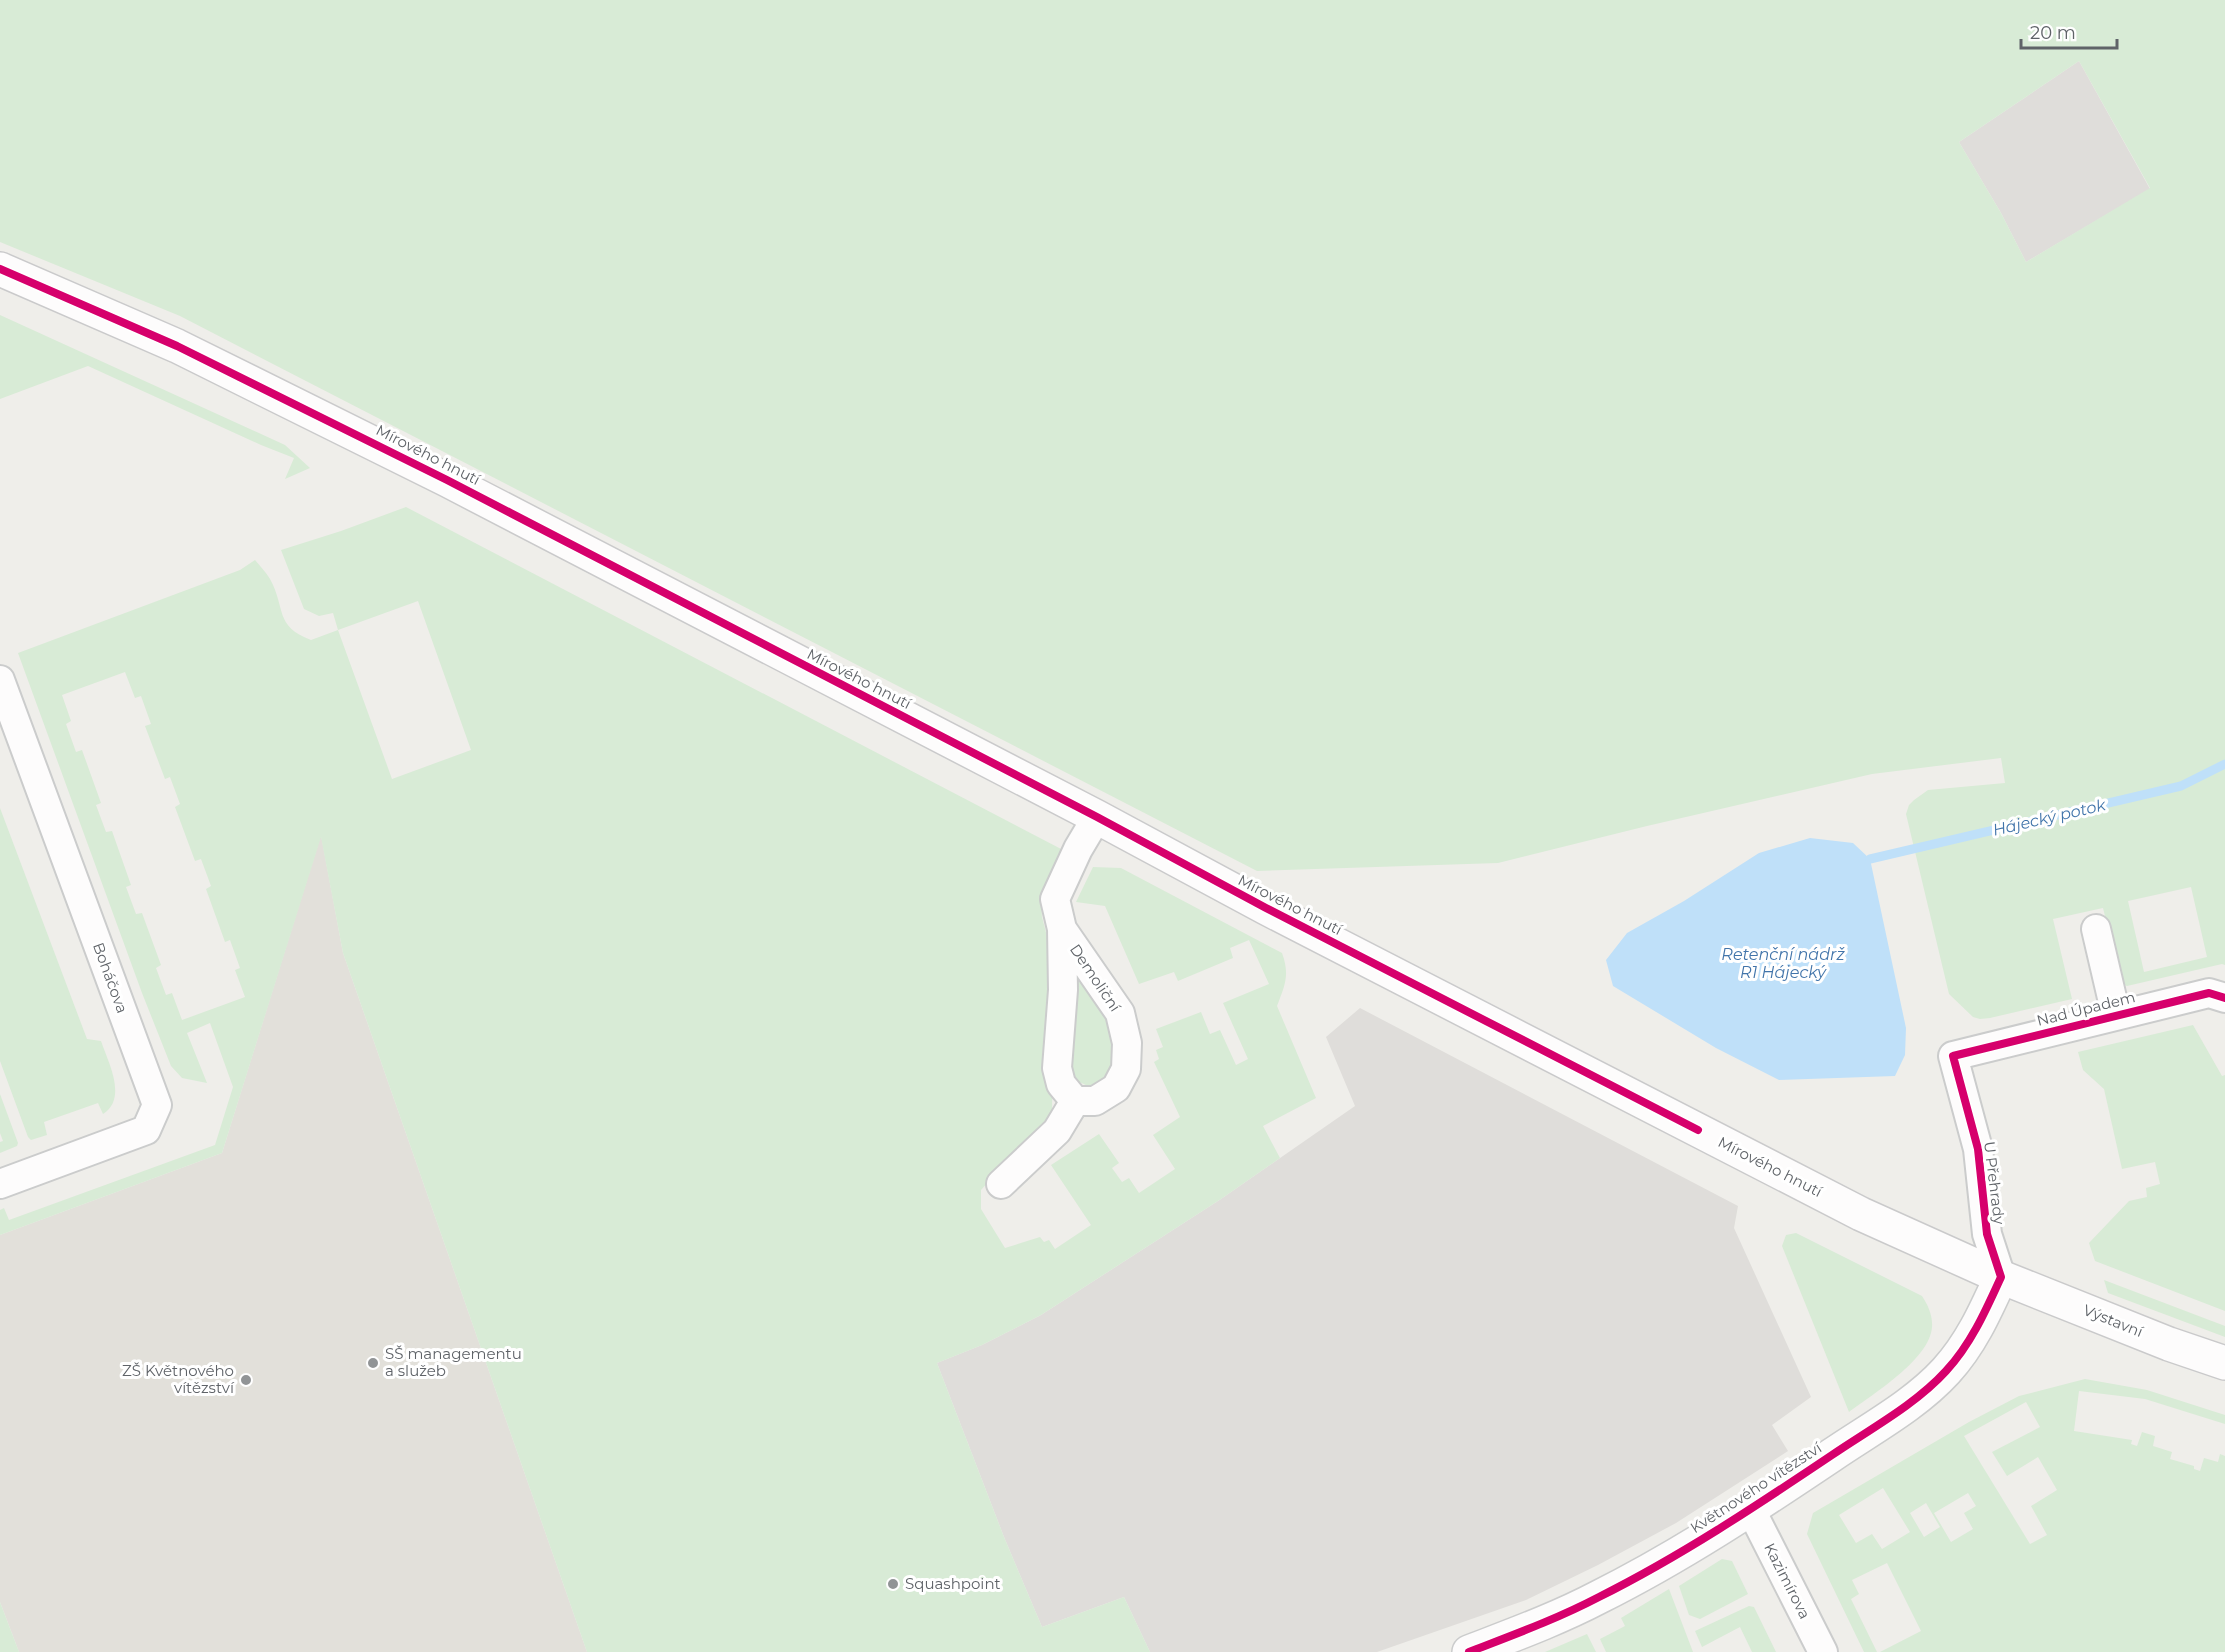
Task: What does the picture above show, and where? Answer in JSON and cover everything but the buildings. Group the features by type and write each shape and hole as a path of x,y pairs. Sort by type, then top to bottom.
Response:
{"main road":[{"name":"Mírového hnutí","path":"0,269 177,346 358,435 1097,817 1266,908 1861,1214 2001,1277"},
{"name":"Výstavní","path":"2001,1277 2169,1344 2225,1363"},
{"name":"Květnového vítězství","path":"1469,1652 1539,1625 1598,1598 1675,1557 1750,1510 1913,1400 1946,1371 1978,1326 2001,1277"}],"street":[{"name":"Boháčova","path":"0,680 157,1105 146,1130 0,1184"},
{"name":"Demoliční","path":"1062,929 1120,1013 1127,1043 1126,1069 1116,1088 1095,1101 1075,1101 1061,1084 1057,1068 1063,990 1062,929 1055,899 1078,849 1097,817"},
{"name":"Nad Úpadem","path":"2096,929 2116,1015"},
{"name":"Nad Úpadem","path":"1953,1056 2209,993 2225,998"},
{"name":"U Přehrady","path":"1953,1056 1978,1149 1987,1234 2001,1277"},
{"path":"1001,1184 1057,1131 1075,1101"},
{"name":"Kazimírova","path":"1750,1510 1823,1652"}],"shaded area":[{"path":"2079,61 2150,189 2026,262 2001,213 1959,142"},
{"name":"ZŠ Květnového vítězství","path":"321,835 343,953 587,1652 19,1652 0,1602 0,1235 222,1153"},
{"path":"1360,1008 1738,1206 1734,1228 1811,1397 1772,1425 1788,1451 1676,1523 1598,1565 1526,1600 1377,1652 1150,1652 1124,1597 1042,1627 1004,1537 937,1363 982,1345 1041,1315 1221,1199 1355,1106 1326,1037"}],"green space":[{"path":"0,0 2225,0 2225,965 2127,986 2122,984 2103,908 2053,919 2072,999 1990,1018 1973,1017 1949,994 1906,814 1909,805 1928,790 2005,783 2001,758 1872,774 1498,863 1257,871 180,316 0,242","holes":["2079,61 2150,188 2026,262 2001,213 1959,142","2191,887 2207,957 2144,972 2128,901"]},
{"path":"0,315 285,445 310,468 285,479 294,458 88,366 0,399"},
{"path":"406,507 1063,850 1041,903 1042,917 1054,963 1052,1113 1045,1132 998,1171 981,1190 981,1209 1005,1248 1040,1237 1044,1242 1049,1240 1055,1249 1091,1225 1051,1165 1099,1134 1119,1163 1112,1168 1122,1182 1129,1178 1139,1193 1175,1169 1153,1135 1180,1117 1154,1062 1159,1059 1156,1050 1163,1047 1156,1029 1201,1012 1210,1034 1220,1030 1236,1065 1248,1059 1223,1003 1269,984 1249,940 1230,948 1233,958 1178,981 1174,972 1139,984 1105,906 1076,902 1093,867 1121,868 1282,953 1286,968 1285,980 1277,1006 1316,1098 1263,1126 1280,1158 1221,1199 1041,1315 982,1345 937,1363 1004,1537 1042,1627 1124,1597 1150,1652 587,1652 343,953 321,837 222,1153 0,1235 0,1210 4,1208 9,1220 215,1145 233,1087 210,1023 187,1033 207,1083 182,1078 171,1066 142,993 18,653 240,570 255,560 270,579 283,615 291,629 311,640 338,630 333,613 319,616 304,609 281,550","holes":["418,601 471,750 392,779 338,630","125,672 135,698 141,696 151,724 145,726 165,779 170,777 180,804 175,807 195,861 201,859 211,886 206,889 225,942 230,940 240,968 235,970 245,997 182,1020 172,993 166,995 156,968 161,965 142,913 136,914 126,887 131,885 112,831 106,832 96,805 101,803 82,750 76,752 66,724 71,721 62,695"]},
{"path":"0,808 87,1039 101,1041 114,1079 115,1089 114,1099 103,1114 98,1103 44,1122 47,1135 31,1140 0,1061"},
{"path":"1073,969 1110,1010 1116,1052 1109,1071 1100,1083 1088,1086 1075,1080 1065,1040"},
{"path":"2193,1025 2222,1076 2225,1075 2225,1311 2095,1261 2089,1243 2129,1201 2147,1197 2146,1188 2160,1184 2155,1162 2122,1169 2104,1089 2083,1070 2078,1052"},
{"path":"0,1094 18,1143 17,1146 0,1153 0,1142 3,1141 0,1133"},
{"path":"1796,1233 1922,1296 1931,1315 1932,1327 1929,1339 1922,1351 1899,1375 1849,1412 1782,1246 1786,1235"},
{"path":"2104,1280 2225,1326 2225,1337 2108,1293"},
{"path":"2085,1379 2147,1390 2225,1415 2225,1424 2145,1399 2079,1391 2074,1431 2132,1440 2131,1444 2137,1446 2142,1432 2155,1436 2153,1446 2172,1452 2170,1459 2194,1466 2194,1469 2200,1471 2204,1458 2218,1462 2220,1454 2225,1456 2225,1652 1880,1652 1921,1631 1887,1563 1852,1580 1859,1594 1851,1599 1877,1652 1864,1652 1807,1534 1813,1513 1969,1422 2019,1396","holes":["2026,1402 2040,1427 1992,1452 2007,1476 2038,1457 2057,1490 2031,1506 2047,1535 2030,1544 1964,1436","1883,1488 1910,1532 1882,1549 1872,1534 1856,1543 1839,1515","1968,1493 1976,1506 1964,1513 1973,1529 1951,1542 1934,1513","1926,1503 1940,1527 1924,1537 1910,1513"]},
{"path":"1722,1559 1732,1561 1748,1594 1700,1619 1689,1615 1679,1586"},
{"path":"1669,1589 1693,1652 1606,1652 1600,1639 1625,1626 1621,1618"},
{"path":"0,1602 19,1652 0,1652"},
{"path":"1749,1606 1754,1607 1776,1652 1752,1652 1740,1627 1702,1647 1695,1631"},
{"path":"1587,1634 1596,1652 1545,1652"}],"water":[{"name":"Retenční nádrž R1 Hájecký","path":"1810,838 1853,843 1870,859 1906,1028 1905,1055 1895,1076 1779,1080 1716,1048 1613,986 1606,960 1627,933 1684,901 1759,853"}],"waterway":[{"name":"Hájecký potok","path":"1870,859 2181,786 2225,764"}],"cycle path":[{"path":"0,269 177,346 447,480 1097,817 1266,908 1698,1130"},
{"path":"1469,1652 1583,1605 1689,1547 1892,1416 1934,1383 1955,1361 1977,1326 2001,1277 1987,1234 1978,1149 1953,1056 2209,993 2225,998"}],"place":[{"name":"SŠ managementu a služeb","path":"373,1363"},
{"name":"ZŠ Květnového vítězství","path":"246,1380"},
{"name":"Squashpoint","path":"893,1584"}]}
